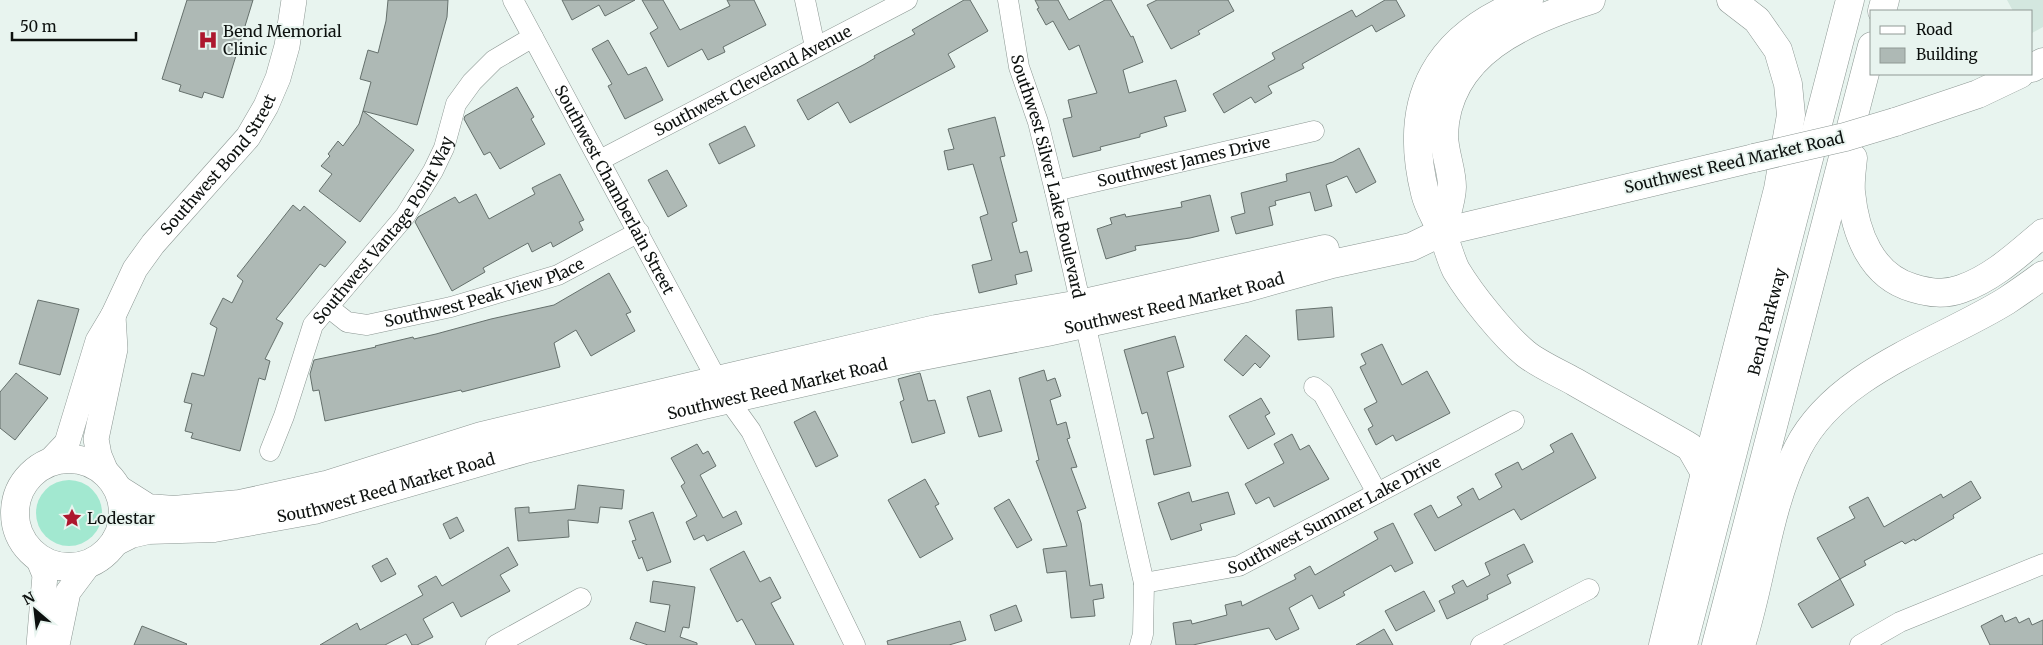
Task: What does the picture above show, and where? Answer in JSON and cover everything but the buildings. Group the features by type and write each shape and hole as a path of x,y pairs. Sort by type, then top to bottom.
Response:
{"main road":[{"path":"1529,0 1499,13 1475,27 1455,44 1435,70 1424,93 1419,117 1419,154 1425,194 1456,269 1501,330 1527,355 1690,447 1705,473"},
{"path":"1442,232 1452,187 1444,152 1444,132 1452,98 1466,70 1482,53 1506,35 1531,22 1591,0"},
{"path":"1663,645 1778,189 1791,115 1788,84 1778,50 1757,20 1731,0"},
{"name":"Bend Parkway","path":"1683,645 1850,0"},
{"name":"Bend Parkway","path":"1716,645 1870,53"},
{"name":"Southwest Reed Market Road","path":"115,542 132,534 148,530 214,528 314,510 723,389 936,329 1083,314 1407,231 1442,232 1836,139 1895,122 1978,94 2018,75"},
{"path":"1859,90 1850,191 1858,232 1875,264 1896,283 1934,294 1961,289 1994,273 2043,233"},
{"path":"1741,645 1781,490 1798,448 1818,419 1844,394 1899,357 2005,302 2043,275"},
{"name":"Southwest Reed Market Road","path":"112,481 148,508 174,510 240,504 326,485 481,436 723,389"},
{"path":"0,528 13,534 31,551 63,567 89,564 99,559 115,542 123,522 122,499 112,481 94,465 79,460 64,459 49,462 38,468 11,493 16,500 14,515 17,530 31,551"}],"street":[{"name":"Southwest Bond Street","path":"49,462 61,451 70,438 98,341 113,316 135,269 152,244 248,138 266,106 278,78 287,46 294,0"},
{"name":"Southwest Chamberlain Street","path":"513,0 723,389 751,431 855,645"},
{"path":"805,0 815,47"},
{"name":"Southwest Cleveland Avenue","path":"600,160 907,0"},
{"name":"Southwest Silver Lake Boulevard","path":"1008,0 1019,67 1038,122 1055,191 1144,583 1143,634 1140,645"},
{"name":"Southwest Vantage Point Way","path":"270,451 284,416 313,325 405,216 433,171 444,148 456,104 472,82 494,60 533,37"},
{"name":"Southwest James Drive","path":"1055,191 1314,131"},
{"name":"Southwest Peak View Place","path":"328,307 347,322 367,325 451,307 558,275 639,232"},
{"name":"Southwest Bond Street","path":"112,481 99,455 96,439 115,349 113,316"},
{"path":"1314,387 1323,394 1377,493"},
{"name":"Southwest Summer Lake Drive","path":"1144,583 1239,566 1514,421"},
{"path":"31,551 45,575 39,645"},
{"path":"57,645 68,592 89,564"},
{"path":"1860,645 1900,622 2043,564"},
{"path":"1481,645 1589,589"},
{"path":"496,645 581,598"}],"shaded area":[{"path":"2007,0 2043,0 2043,27 2033,32 2033,10 2012,10"}],"green space":[{"path":"69,480 82,483 92,490 99,500 102,513 99,526 92,536 82,543 69,546 56,543 46,536 39,526 36,513 39,500 46,490 56,483"}],"place":[{"name":"Bend Memorial Clinic","path":"208,40"},
{"name":"Lodestar","path":"72,518"}]}
